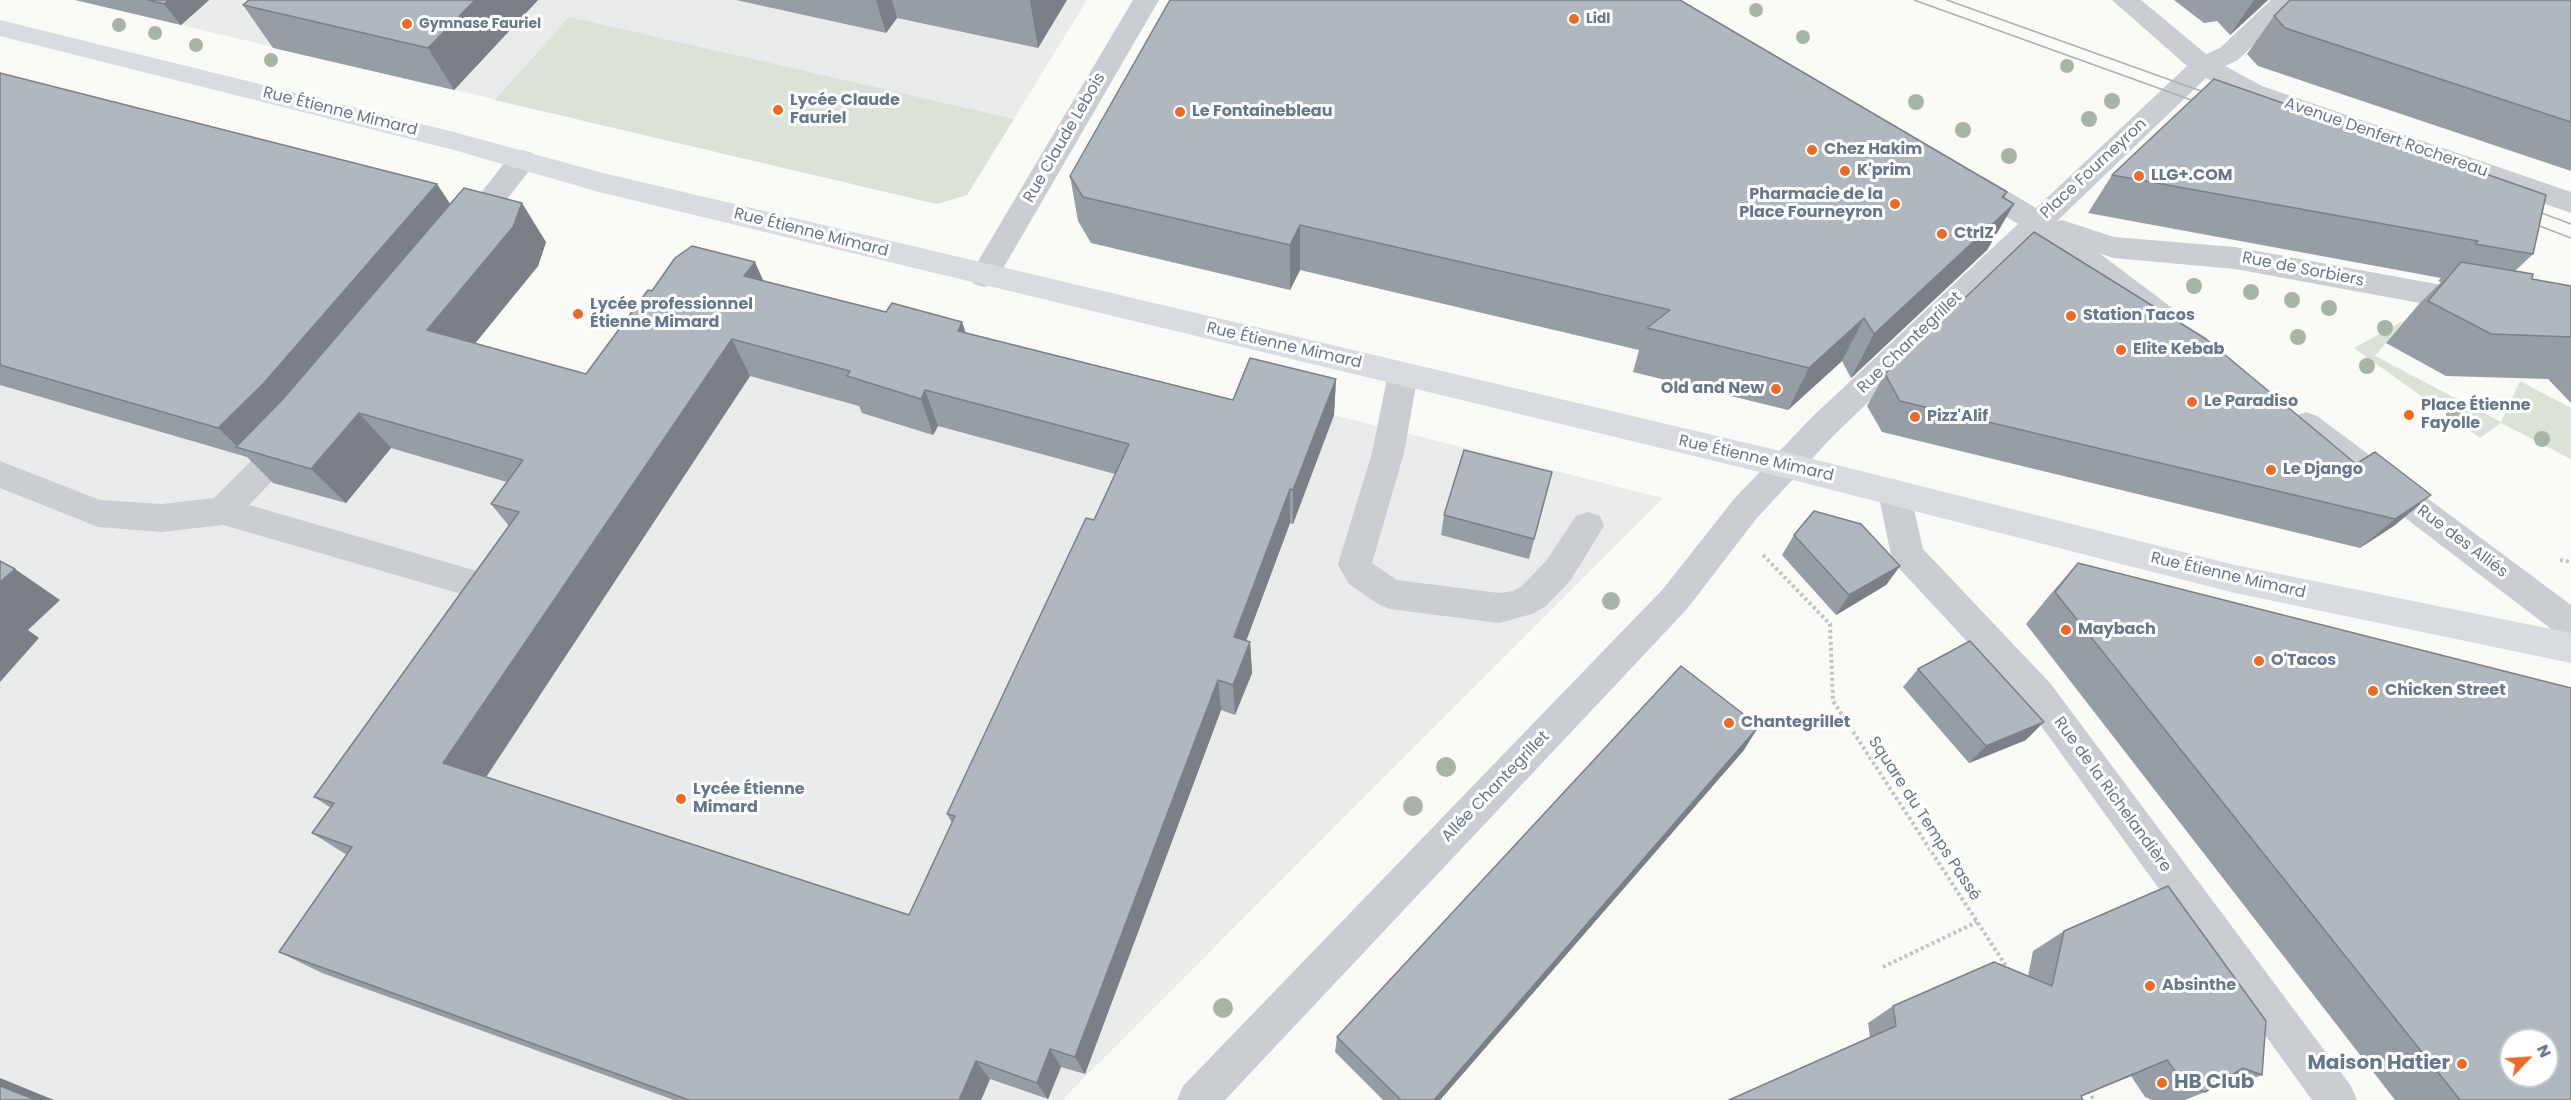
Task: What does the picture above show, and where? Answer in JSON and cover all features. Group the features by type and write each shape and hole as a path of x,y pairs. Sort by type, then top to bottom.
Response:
{"main road":[{"name":"Rue Étienne Mimard","path":"0,28 311,104 599,182 984,276 1785,465 2235,579 2571,648"}],"street":[{"name":"Rue Claude Lebois","path":"984,276 1146,0"},
{"path":"2125,0 2203,66"},
{"name":"Place Fourneyron","path":"1951,170 2037,222 2203,66 2229,54 2286,0"},
{"name":"Avenue Denfert Rochereau","path":"2203,66 2253,92 2571,203"},
{"path":"445,258 522,160"},
{"path":"2037,222 2192,339"},
{"name":"Rue de Sorbiers","path":"2037,222 2113,247 2235,258 2500,306"},
{"name":"Rue Chantegrillet","path":"1785,465 2037,222"},
{"path":"1403,374 1388,453 1355,564 1360,573 1390,594 1499,608 1520,604 1534,596 1558,571 1588,526"},
{"name":"Rue des Alliés","path":"2285,409 2571,624"},
{"path":"224,512 313,417"},
{"name":"Allée Chantegrillet","path":"1197,1100 1675,599 1734,524 1785,465"},
{"path":"0,474 98,513 162,518 224,512 471,583"},
{"name":"Rue de la Richelandière","path":"1894,492 1908,555 2038,694 2337,1100"}],"path":[{"name":"Square du Temps Passé","path":"1734,524 1830,624 1833,700 2010,971"},
{"path":"1883,967 1977,922"},
{"path":"2081,1080 2094,1100"}],"shaded area":[{"name":"Lycée Claude Fauriel","path":"75,0 1087,0 967,195 937,204"},
{"path":"569,17 1014,119 967,195 937,204 495,100"},
{"name":"Lycée Étienne Mimard","path":"0,100 546,242 541,257 519,289 456,367 610,410 669,328 1334,415 1663,498 1062,1100 0,1100"},
{"path":"2405,320 2375,356 2501,422 2520,381 2571,408 2571,459 2501,423 2480,438 2354,348"}],"building":[{"path":"148,0 169,0 164,4"},
{"path":"249,0 475,0 428,48 243,5"},
{"path":"1170,0 1680,0 2007,192 2002,197 2014,204 1874,334 1864,318 1809,368 1647,328 1670,310 1300,225 1290,245 1083,197 1070,176"},
{"path":"2290,0 2571,0 2571,122 2285,28 2274,16"},
{"path":"0,73 437,184 263,384 218,428 0,365"},
{"path":"2214,79 2546,195 2533,254 2475,244 2478,241 2112,175"},
{"path":"464,188 522,203 513,227 427,330 586,374 648,290 652,291 675,258 692,246 755,262 744,276 886,312 892,303 962,322 958,331 1233,400 1250,358 1336,379 1293,490 1290,489 1234,637 1250,642 1233,685 1218,680 1075,1057 1050,1049 1037,1083 976,1061 959,1100 689,1100 279,952 352,847 312,833 334,803 314,797 519,512 491,504 523,460 359,413 311,469 236,447 283,399","holes":["732,339 850,371 847,376 921,399 925,390 1129,444 1094,520 1086,518 947,814 955,816 909,915 443,763"]},
{"path":"2034,232 2206,339 2356,464 2375,452 2431,495 2395,519 1900,401 1885,374"},
{"path":"2461,262 2533,274 2532,279 2571,286 2571,337 2491,334 2428,301"},
{"path":"1464,450 1552,472 1534,539 1444,515"},
{"path":"1814,511 1861,524 1900,566 1849,595 1794,535"},
{"path":"0,561 15,569 0,582"},
{"path":"2078,563 2571,688 2571,1100 2460,1100 2055,592"},
{"path":"1970,641 2044,722 1986,746 1918,669"},
{"path":"1681,666 1759,726 1434,1100 1401,1100 1337,1037"},
{"path":"2168,886 2266,1021 2262,1075 2243,1068 2205,1092 2183,1082 2167,1060 2081,1096 2083,1100 1729,1100 1896,1026 1893,1006 1994,962 2052,986 2064,931"},
{"path":"0,1086 36,1100 0,1100"}],"tram line":[{"path":"1914,0 2208,106"},
{"path":"1947,0 2215,96"},
{"path":"2526,207 2571,224"},
{"path":"2524,220 2571,238"}],"place":[{"name":"Lidl","path":"1574,19"},
{"name":"Gymnase Fauriel","path":"407,24"},
{"name":"Lycée Claude Fauriel","path":"778,110"},
{"name":"Le Fontainebleau","path":"1180,112"},
{"name":"Chez Hakim","path":"1812,150"},
{"name":"K'prim","path":"1845,171"},
{"name":"LLG+.COM","path":"2139,176"},
{"name":"Pharmacie de la Place Fourneyron","path":"1895,204"},
{"name":"CtrlZ","path":"1942,234"},
{"name":"Lycée professionnel Étienne Mimard","path":"578,314"},
{"name":"Station Tacos","path":"2071,316"},
{"name":"Elite Kebab","path":"2121,350"},
{"name":"Old and New","path":"1776,389"},
{"name":"Le Paradiso","path":"2192,402"},
{"name":"Place Étienne Fayolle","path":"2409,415"},
{"name":"Pizz'Alif","path":"1915,417"},
{"name":"Le Django","path":"2271,470"},
{"name":"Maybach","path":"2066,630"},
{"name":"O'Tacos","path":"2259,661"},
{"name":"Chicken Street","path":"2373,691"},
{"name":"Chantegrillet","path":"1729,723"},
{"name":"Lycée Étienne Mimard","path":"681,799"},
{"name":"Absinthe","path":"2150,986"},
{"name":"Maison Hatier","path":"2462,1064"},
{"name":"HB Club","path":"2162,1083"}]}
